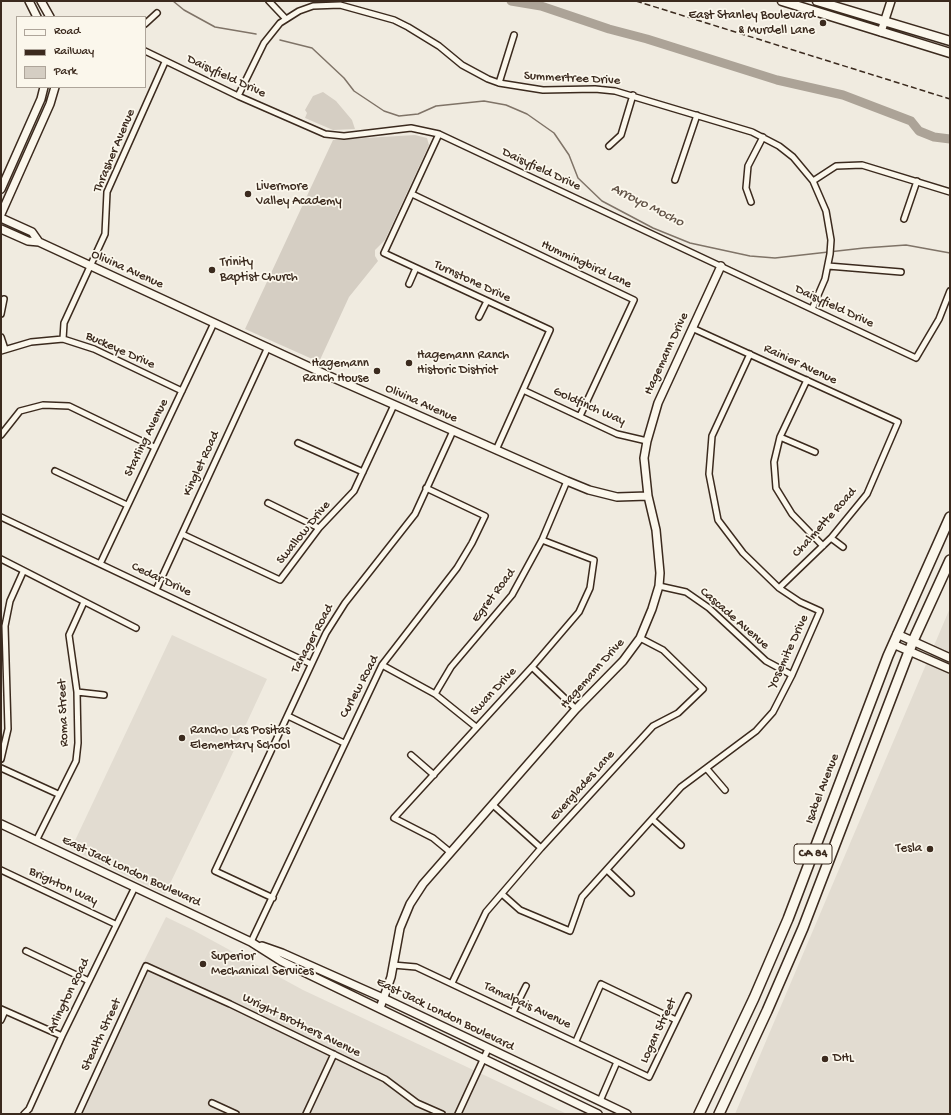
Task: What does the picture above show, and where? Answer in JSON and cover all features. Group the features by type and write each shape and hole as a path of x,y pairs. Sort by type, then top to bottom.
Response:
{"highway":[{"name":"Isabel Avenue","path":"699,1114 754,998 788,919 897,634 950,517"},
{"path":"913,641 950,560"},
{"name":"CA 84","path":"719,1114 767,1011 803,928 913,641"}],"main road":[{"path":"782,1 950,53"},
{"path":"817,1 950,41"}],"street":[{"path":"29,1 36,16"},
{"path":"41,1 49,16"},
{"path":"269,1 286,19"},
{"path":"881,32 891,1"},
{"name":"Summertree Drive","path":"238,96 270,33 286,19 299,11 313,6 340,5 408,26 439,46 462,65 499,83 526,89 595,90 632,95 763,137 794,157 812,181 820,196 828,223 830,240 828,266 825,279 812,309"},
{"path":"146,23 157,13"},
{"path":"499,83 514,36"},
{"name":"Daisyfield Drive","path":"146,52 238,96 325,134 344,136 411,128 439,134 916,358 939,320 950,291"},
{"name":"Thrasher Avenue","path":"63,339 64,323 105,234 107,192 165,62"},
{"path":"1,190 41,99 44,88"},
{"path":"1,214 50,104 55,88"},
{"path":"609,146 621,135 632,95"},
{"path":"675,180 696,115"},
{"name":"Turnstone Drive","path":"439,134 384,252 550,330 496,450"},
{"path":"750,202 746,188 748,166 763,137"},
{"path":"812,181 836,166 862,165 950,192"},
{"path":"904,219 917,182"},
{"name":"Hummingbird Lane","path":"412,194 634,300 580,416"},
{"name":"Olivina Avenue","path":"1,218 32,232 38,242"},
{"name":"Olivina Avenue","path":"1,229 28,241 38,242 89,267 394,405 567,481 589,490 617,497 648,496"},
{"name":"Hagemann Drive","path":"380,1008 391,977 400,928 410,904 423,884 576,709 623,661 640,638 659,586 660,566 656,530 648,496 644,458 647,441 658,403 721,266"},
{"path":"828,266 901,272"},
{"path":"409,284 416,268"},
{"path":"1,314 4,299"},
{"path":"479,317 487,301"},
{"name":"Starling Avenue","path":"100,564 154,447 214,323"},
{"name":"Rainier Avenue","path":"692,328 898,422"},
{"path":"1,336 3,350"},
{"name":"Buckeye Drive","path":"3,350 31,342 63,339 94,349 182,391"},
{"name":"Kinglet Road","path":"156,590 268,347"},
{"name":"Yosemite Drive","path":"502,894 520,910 570,931 582,897 653,820 681,787 756,731 773,712 792,675 820,612 800,602 779,588 743,553 718,520 710,474 712,436 750,354"},
{"path":"807,380 780,437 774,462 776,488 792,514 823,546"},
{"name":"Goldfinch Way","path":"523,390 617,434 647,441"},
{"path":"1,434 20,411 43,405 69,406 154,447"},
{"name":"Swallow Drive","path":"182,534 280,580 319,528 354,491 394,405"},
{"name":"Chalmette Road","path":"779,588 831,538 866,494 898,422"},
{"name":"Tanager Road","path":"273,898 215,871 326,633 345,603 415,514 453,431"},
{"path":"780,437 815,452"},
{"path":"298,443 363,472"},
{"path":"55,471 128,505"},
{"name":"Egret Road","path":"435,694 451,667 512,595 542,540 567,481"},
{"name":"Curlew Road","path":"251,942 382,665 457,568 485,516 426,488"},
{"path":"268,503 319,528"},
{"name":"Cedar Drive","path":"1,517 311,664"},
{"path":"831,538 843,547"},
{"name":"Swan Drive","path":"450,852 433,838 394,818 532,667 579,612 590,588 594,560 542,540"},
{"path":"1,559 136,628"},
{"path":"1,759 8,729 5,626 10,601 24,572"},
{"name":"Cascade Avenue","path":"659,586 686,592 709,608 766,661 792,675"},
{"name":"Roma Street","path":"36,841 58,794 76,761 78,743 77,692 69,635 84,602"},
{"path":"897,634 950,658"},
{"name":"Everglades Lane","path":"452,983 486,912 541,848 653,726 678,713 703,689 663,650 640,638"},
{"path":"893,644 950,669"},
{"path":"382,665 435,694 476,727"},
{"path":"532,667 576,709"},
{"path":"77,692 104,694"},
{"path":"288,716 344,743"},
{"path":"411,754 434,775"},
{"path":"1,768 58,794"},
{"path":"707,769 725,790"},
{"path":"493,805 541,848"},
{"path":"653,820 682,845"},
{"name":"East Jack London Boulevard","path":"1,824 251,942 282,953 383,998 627,1114"},
{"name":"Brighton Way","path":"1,870 115,924"},
{"path":"607,870 631,893"},
{"name":"Arlington Road","path":"24,1114 29,1109 115,924 135,887"},
{"name":"East Jack London Boulevard","path":"251,942 281,961 598,1114"},
{"path":"26,951 89,981"},
{"name":"Tamalpais Avenue","path":"393,965 416,967 576,1041 649,1077"},
{"name":"Wright Brothers Avenue","path":"146,966 385,1079 417,1103 442,1114"},
{"name":"Stealth Street","path":"78,1114 146,966"},
{"path":"576,1041 601,984 676,1020"},
{"path":"513,1012 526,986"},
{"name":"Logan Street","path":"649,1077 688,996"},
{"path":"1,1020 3,1010 62,1036"},
{"path":"458,1114 488,1049"},
{"path":"306,1114 334,1054"},
{"path":"600,1101 617,1062"},
{"path":"212,1103 236,1114"}],"shaded area":[{"path":"950,608 950,1114 735,1114"},
{"name":"Rancho Las Positas Elementary School","path":"172,635 267,679 165,894 71,849"},
{"path":"166,917 193,930 303,990 567,1114 74,1114 136,981 139,971"}],"green space":[{"path":"323,92 336,101 352,120 355,129 333,130 305,118 307,113 305,110 313,96"},
{"path":"415,135 427,138 429,145 385,240 375,250 375,256 378,261 349,297 319,362 245,329 333,140"}],"waterway":[{"name":"Arroyo Mocho","path":"173,1 184,10 215,27 256,34"},
{"name":"Arroyo Mocho","path":"511,1 541,6 609,29 647,39 777,80 843,95 911,121 919,131 934,137 950,139"},
{"name":"Arroyo Mocho","path":"280,40 312,48 344,78 354,91 384,111 399,116 418,114 436,106 484,101 506,105 527,114 554,133 569,155 578,178 602,201 653,228 690,243 750,256 775,258 906,245 950,253"}],"railway":[{"path":"636,1 950,99"}],"place":[{"name":"East Stanley Boulevard & Murdell Lane","path":"823,23"},
{"name":"Livermore Valley Academy","path":"248,194"},
{"name":"Trinity Baptist Church","path":"212,270"},
{"name":"Hagemann Ranch Historic District","path":"409,363"},
{"name":"Hagemann Ranch House","path":"377,371"},
{"name":"Rancho Las Positas Elementary School","path":"182,738"},
{"name":"Tesla","path":"930,849"},
{"name":"Superior Mechanical Services","path":"203,964"},
{"name":"DHL","path":"825,1059"}]}
